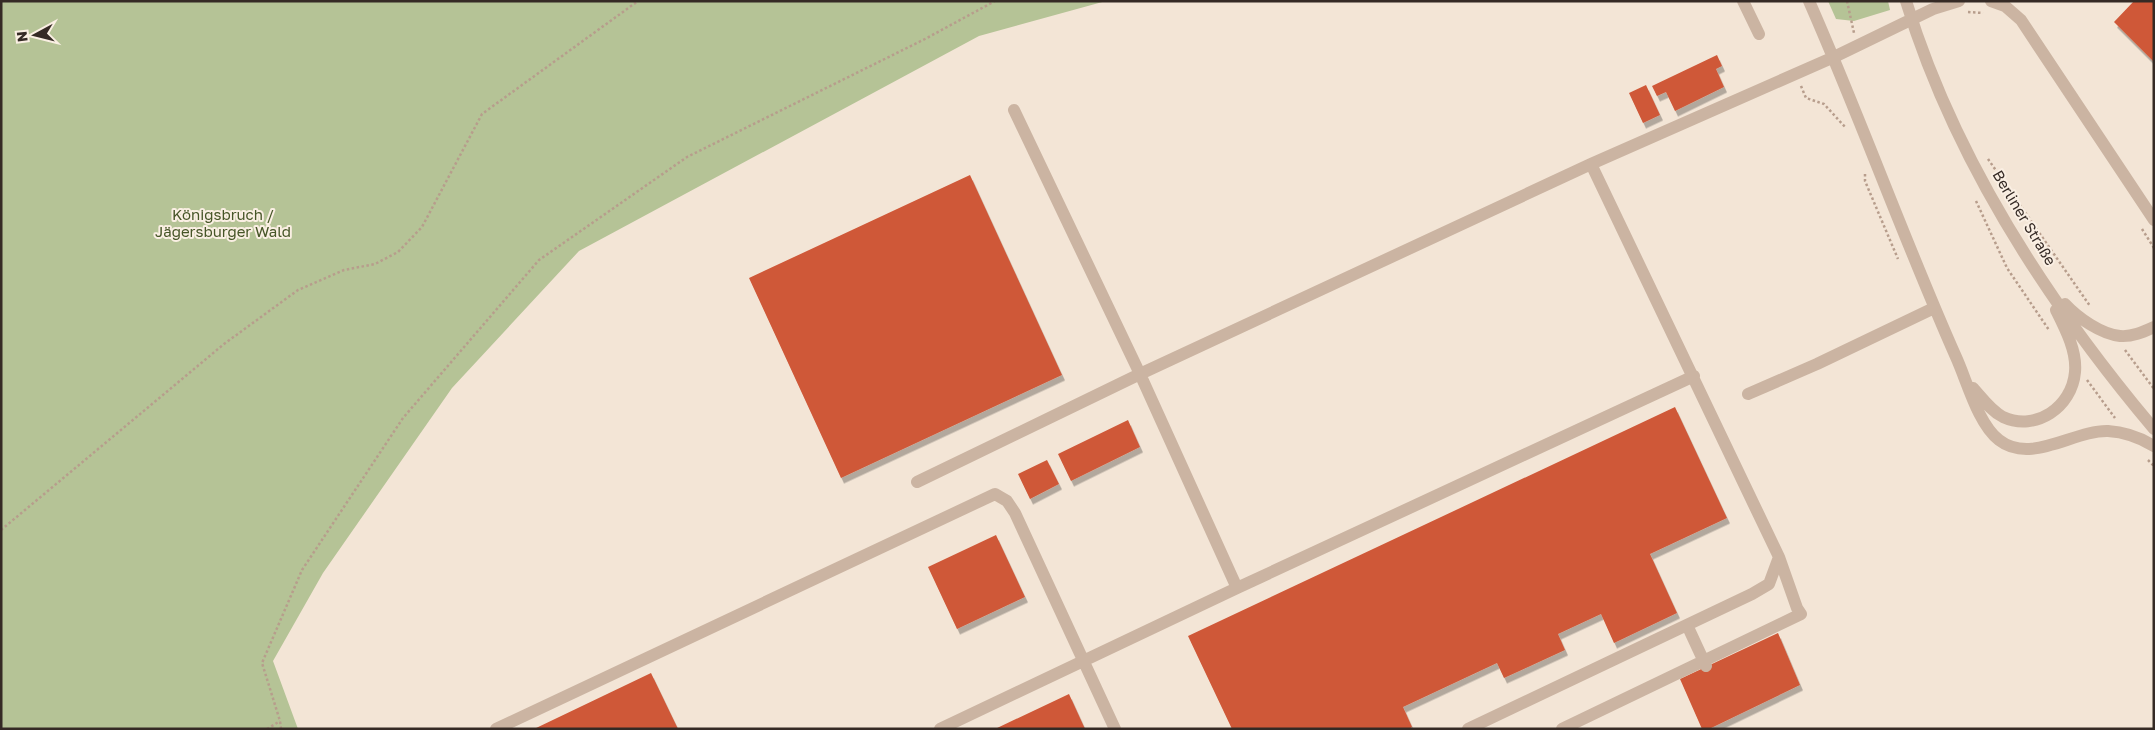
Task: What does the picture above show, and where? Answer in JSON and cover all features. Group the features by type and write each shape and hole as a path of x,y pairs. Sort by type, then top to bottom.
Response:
{"street":[{"path":"1743,1 1759,34"},
{"path":"1810,1 1934,308 1965,376 1983,422 1999,440 2016,448 2033,448 2085,434 2107,431 2140,438 2154,446"},
{"name":"Berliner Straße","path":"1906,1 1925,56 1948,111 1983,182 2038,274 2095,354 2154,429"},
{"path":"917,482 1140,374 1591,164 1834,57 1934,9 1959,1"},
{"path":"1991,1 2007,4 2025,25 2154,220"},
{"path":"1014,110 1140,374 1237,588"},
{"path":"1562,729 1705,663 1801,614 1797,608 1779,557 1591,164"},
{"path":"2038,274 2072,311 2100,329 2120,336 2140,334 2154,327"},
{"path":"1965,376 1994,410 2001,416 2016,422 2041,418 2062,406 2070,392 2075,372 2074,351 2038,274"},
{"path":"1748,394 1817,364 1934,308"},
{"path":"940,729 1237,588 1694,376"},
{"path":"496,729 995,494 1007,501 1015,513 1115,729"},
{"path":"1468,729 1769,584 1779,557"},
{"path":"1687,625 1705,663"}],"path":[{"path":"1,530 224,344 298,290 344,270 375,264 398,252 422,227 482,114 638,1"},
{"path":"281,729 262,663 302,570 403,418 539,260 686,157 925,40 995,1"},
{"path":"1847,1 1854,32"},
{"path":"1984,151 2091,307"},
{"path":"2113,334 2154,389"},
{"path":"267,729 280,721"}],"green space":[{"name":"Königsbruch / Jägersburger Wald","path":"1,1 1106,1 979,36 579,251 452,388 323,573 273,661 298,729 1,729"},
{"path":"1828,1 1888,1 1890,10 1854,21 1836,19"}],"building":[{"path":"2134,1 2154,1 2154,62 2114,22"},
{"path":"1717,55 1722,66 1716,69 1724,87 1675,111 1666,92 1657,96 1652,86"},
{"path":"1646,85 1660,115 1643,123 1629,93"},
{"path":"970,175 1062,375 841,478 749,278"},
{"path":"1675,407 1727,518 1650,554 1677,613 1614,643 1601,614 1558,634 1565,650 1504,678 1497,663 1403,707 1412,727 1409,729 1232,729 1188,636"},
{"path":"1128,420 1140,447 1071,481 1058,454"},
{"path":"1047,460 1059,484 1030,499 1018,474"},
{"path":"996,535 1025,597 957,629 928,567"},
{"path":"1778,633 1800,685 1709,729 1702,729 1680,679"},
{"path":"651,673 678,729 534,729"},
{"path":"1069,694 1085,729 995,729"}]}
